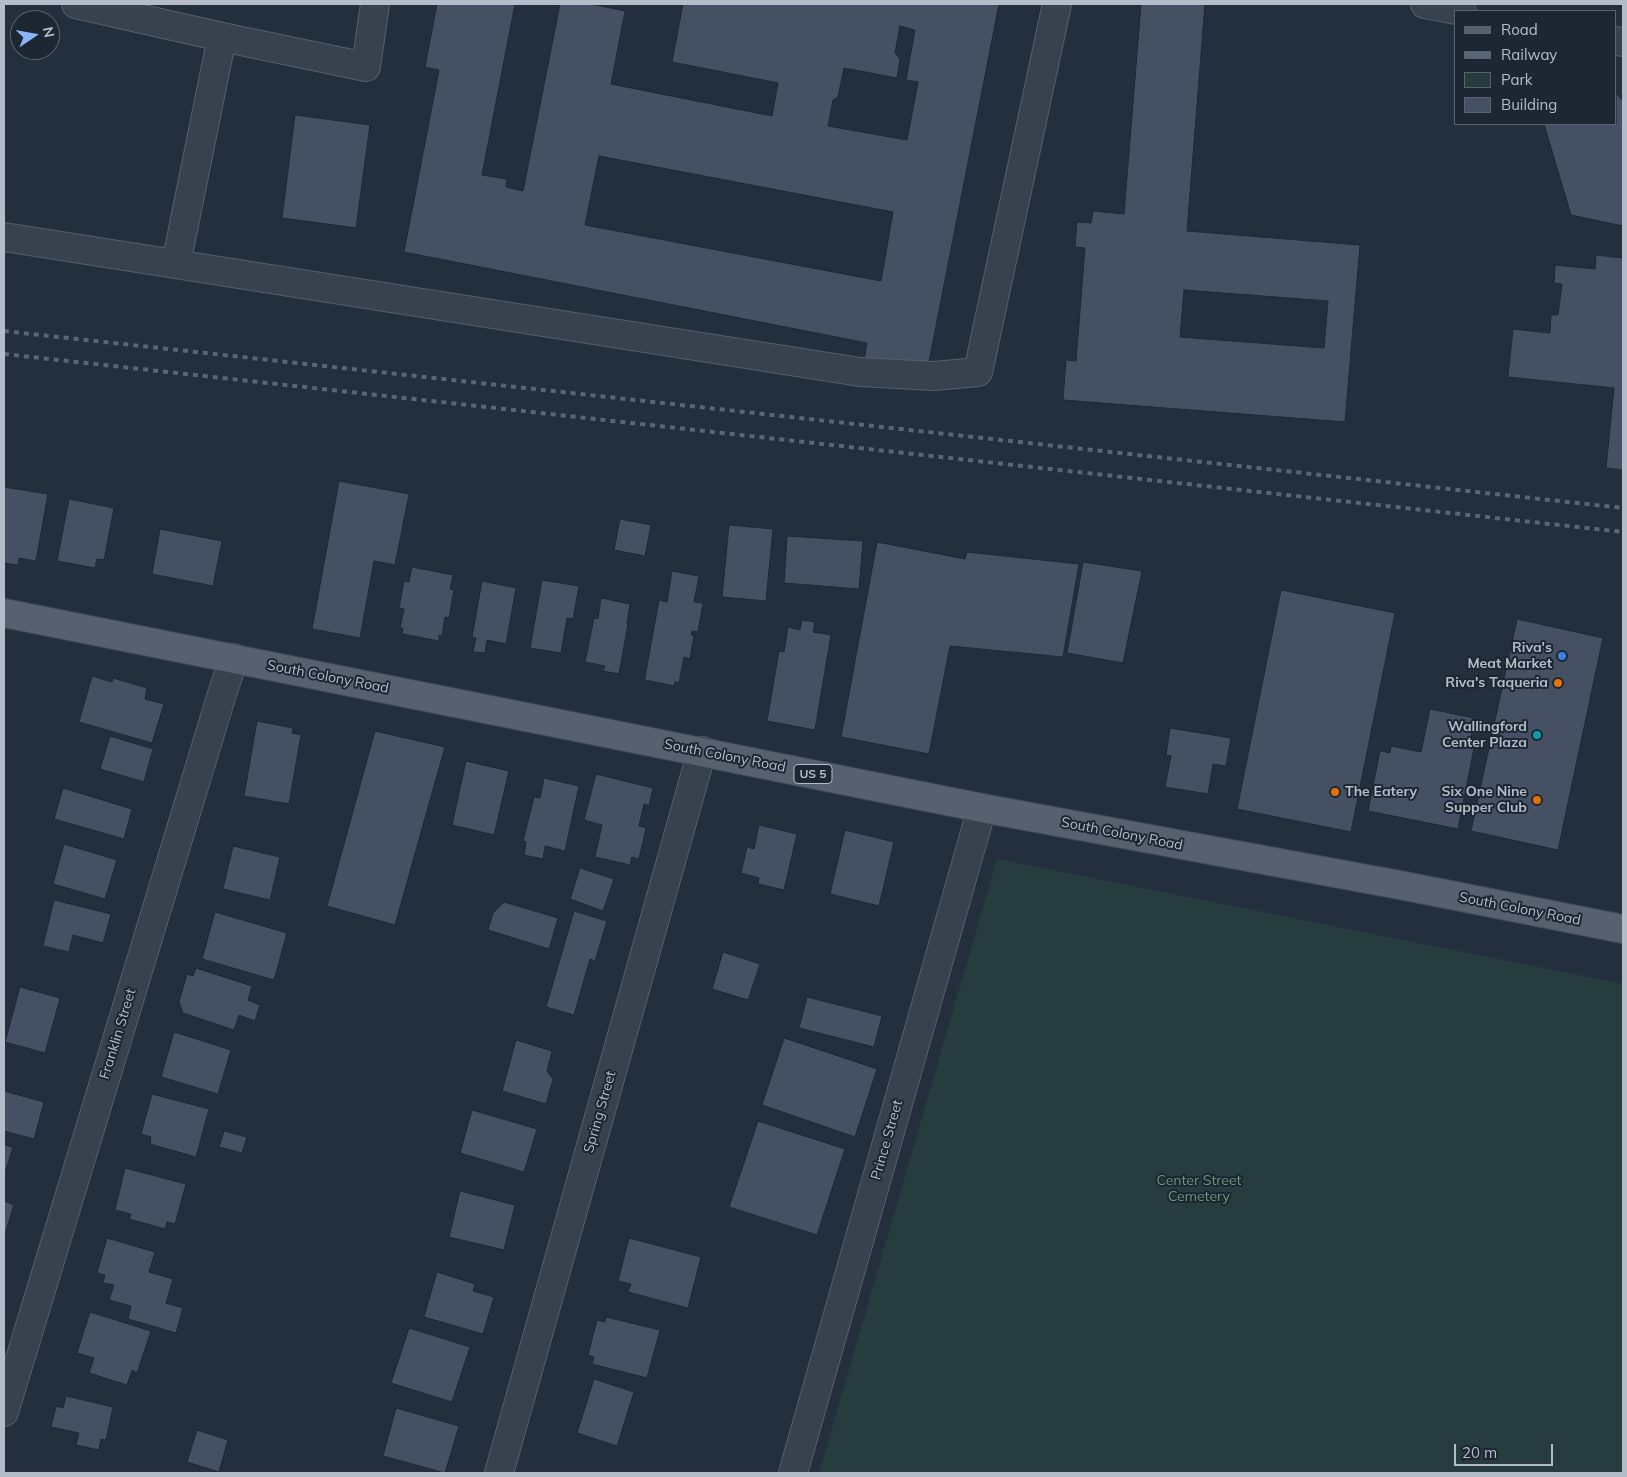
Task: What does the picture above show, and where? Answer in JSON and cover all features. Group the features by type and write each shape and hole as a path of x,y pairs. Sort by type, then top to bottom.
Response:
{"main road":[{"name":"South Colony Road","path":"4,612 982,808 1405,886 1623,929"}],"street":[{"path":"76,4 366,67 375,4"},
{"path":"4,237 860,372 934,376 978,372 1057,4"},
{"path":"1424,4 1457,10"},
{"path":"176,264 222,37"},
{"name":"Franklin Street","path":"4,1412 234,658"},
{"name":"Spring Street","path":"499,1473 702,751"},
{"name":"Prince Street","path":"793,1473 982,808"}],"green space":[{"name":"Center Street Cemetery","path":"997,859 1623,984 1623,1473 819,1473"}],"building":[{"path":"437,4 515,4 482,175 507,179 506,187 523,191 560,4 591,4 625,11 611,84 772,116 778,83 672,62 683,4 999,4 927,372 864,360 867,343 404,252 439,70 425,67","holes":["900,26 915,30 906,80 918,82 907,140 828,126 833,100 838,97 844,68 897,78 900,59 895,53","599,156 893,212 881,281 585,225"]},
{"path":"1141,4 1205,4 1187,231 1360,245 1345,422 1063,400 1066,360 1076,361 1085,248 1075,247 1077,222 1091,223 1093,211 1124,214","holes":["1184,290 1328,301 1324,348 1180,337"]},
{"path":"1617,94 1623,101 1623,226 1571,215 1544,125 1617,125"},
{"path":"295,115 370,125 356,228 282,218"},
{"path":"1596,255 1623,258 1623,470 1606,468 1614,388 1508,377 1513,329 1550,333 1551,315 1558,315 1562,284 1554,283 1555,265 1595,269"},
{"path":"339,481 409,494 395,565 374,561 360,638 312,629"},
{"path":"4,487 48,494 36,561 19,558 18,565 4,563"},
{"path":"69,499 114,508 104,560 97,559 95,568 57,561"},
{"path":"620,519 651,525 645,556 614,550"},
{"path":"729,525 773,529 766,601 722,597"},
{"path":"160,529 222,541 213,586 152,574"},
{"path":"787,536 863,541 859,589 784,583"},
{"path":"877,542 965,559 967,552 1079,564 1063,657 950,646 929,754 841,737"},
{"path":"1083,562 1142,571 1123,663 1067,653"},
{"path":"412,567 453,575 450,589 454,590 449,618 445,617 442,636 439,635 439,641 402,634 403,628 400,628 404,609 399,608 404,581 409,582"},
{"path":"672,571 699,576 694,602 703,603 698,632 692,631 691,635 694,635 690,659 684,657 679,683 675,682 674,686 645,680 659,600 667,602"},
{"path":"542,580 579,586 573,619 567,618 561,653 530,648"},
{"path":"482,581 516,588 506,644 487,640 485,653 473,652 476,638 472,637"},
{"path":"1281,590 1395,613 1351,832 1237,809"},
{"path":"601,598 630,604 619,674 603,671 605,666 585,662 594,618 598,619"},
{"name":"Wallingford Center Plaza","path":"1517,619 1603,638 1558,850 1471,831"},
{"path":"802,620 815,622 813,632 831,635 815,730 767,721 779,651 784,652 788,627 800,630"},
{"path":"92,676 112,682 113,678 147,688 145,699 164,704 152,743 79,722"},
{"path":"1430,709 1474,718 1471,737 1476,738 1458,829 1368,811 1380,751 1390,753 1391,746 1421,752"},
{"path":"257,721 293,728 292,733 301,735 289,804 244,796"},
{"path":"1170,728 1231,738 1226,766 1213,764 1208,794 1165,787 1171,756 1166,755"},
{"path":"375,731 445,747 395,925 327,906"},
{"path":"110,736 153,749 144,782 100,769"},
{"path":"466,761 509,771 494,835 452,825"},
{"path":"596,774 653,788 649,806 644,804 639,826 646,828 639,859 632,857 630,865 595,857 602,825 584,820"},
{"path":"544,778 579,786 565,851 545,846 543,859 524,855 526,842 523,841 534,797 540,798"},
{"path":"63,788 132,809 124,839 54,819"},
{"path":"759,825 797,834 784,890 758,884 759,878 741,873 747,847 754,849"},
{"path":"845,830 894,842 879,906 830,894"},
{"path":"64,844 117,860 105,899 53,884"},
{"path":"233,846 280,857 270,900 223,889"},
{"path":"580,868 614,879 603,911 570,899"},
{"path":"54,900 111,914 103,943 73,935 69,952 43,946"},
{"path":"504,902 558,918 549,949 488,930 493,913"},
{"path":"574,911 607,921 595,961 590,959 574,1015 546,1007"},
{"path":"215,912 287,933 274,980 202,959"},
{"path":"723,952 760,964 748,1000 712,989"},
{"path":"196,968 252,986 248,1000 260,1005 255,1021 239,1015 234,1030 183,1013 179,1002 187,974 193,976"},
{"path":"20,987 60,998 45,1053 5,1042"},
{"path":"807,997 882,1016 874,1047 799,1028"},
{"path":"174,1032 231,1050 218,1094 161,1077"},
{"path":"784,1038 877,1069 855,1137 762,1105"},
{"path":"516,1040 552,1051 547,1071 553,1079 546,1104 502,1091"},
{"path":"4,1091 44,1102 34,1139 4,1131"},
{"path":"152,1094 209,1109 196,1157 150,1144 151,1137 141,1134"},
{"path":"472,1110 537,1129 524,1172 460,1153"},
{"path":"758,1121 845,1149 817,1235 729,1207"},
{"path":"224,1131 247,1137 242,1153 219,1147"},
{"path":"4,1145 13,1147 4,1176"},
{"path":"125,1168 186,1184 175,1224 167,1222 165,1229 129,1219 131,1214 115,1210"},
{"path":"460,1191 515,1205 504,1250 449,1237"},
{"path":"4,1201 14,1205 4,1237"},
{"path":"107,1238 155,1252 149,1272 173,1279 166,1303 183,1308 176,1333 128,1319 131,1306 109,1300 114,1285 103,1283 105,1275 97,1273"},
{"path":"629,1238 701,1257 688,1308 628,1292 631,1284 618,1281"},
{"path":"437,1272 475,1284 473,1291 494,1297 483,1334 424,1317"},
{"path":"90,1312 151,1331 137,1373 132,1370 127,1385 89,1373 94,1358 77,1353"},
{"path":"606,1317 660,1330 647,1378 592,1364 594,1357 588,1355 597,1320 605,1322"},
{"path":"409,1328 470,1347 452,1402 391,1383"},
{"path":"594,1379 634,1392 617,1446 577,1433"},
{"path":"66,1396 113,1407 106,1440 101,1439 99,1450 76,1445 79,1433 51,1427 56,1406 63,1408"},
{"path":"396,1408 459,1426 445,1473 383,1456"},
{"path":"197,1430 228,1440 219,1472 187,1462"}],"railway":[{"path":"4,331 1623,508"},
{"path":"4,354 1623,532"}],"place":[{"name":"Riva's Meat Market","path":"1562,656"},
{"name":"Riva's Taqueria","path":"1558,683"},
{"name":"Wallingford Center Plaza","path":"1537,735"},
{"name":"The Eatery","path":"1335,792"},
{"name":"Six One Nine Supper Club","path":"1537,800"}]}
